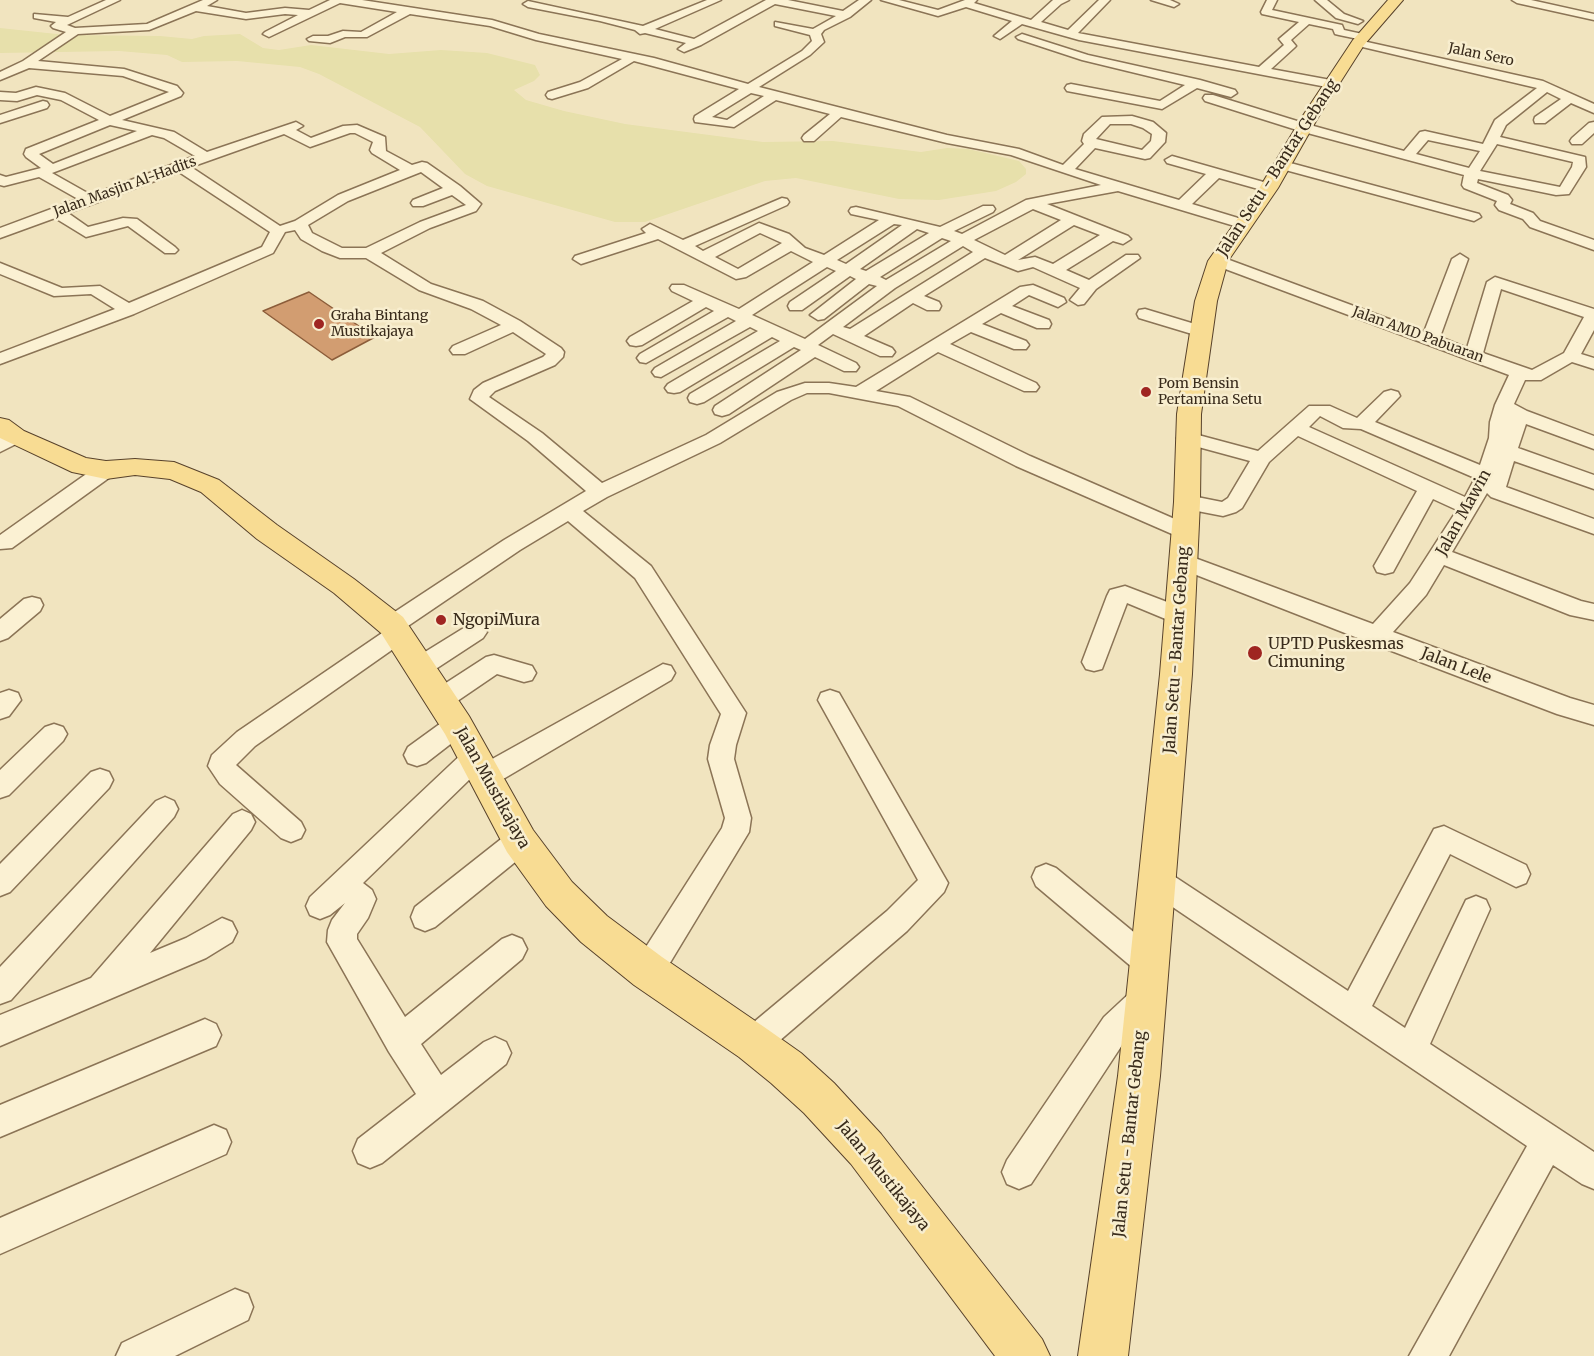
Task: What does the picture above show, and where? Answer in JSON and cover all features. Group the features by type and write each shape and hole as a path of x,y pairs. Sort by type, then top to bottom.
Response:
{"main road":[{"name":"Jalan Setu - Bantar Gebang","path":"1103,1356 1132,1138 1180,616 1186,532 1189,414 1206,301 1218,261 1276,176 1306,117 1332,84 1365,35 1396,0"},
{"name":"Jalan Mustikajaya","path":"5,436 81,466 106,470 135,467 174,471 210,486 267,532 360,598 395,630 420,667 449,712 520,841 559,894 594,929 648,971 753,1043 819,1098 866,1149 1025,1356"}],"street":[{"path":"104,6 57,26 75,31 145,28 212,0"},
{"path":"269,34 339,0 492,23 536,37 654,62 839,113 1014,152 1244,224"},
{"path":"313,39 330,39 343,34 360,35 424,0"},
{"path":"601,51 646,29 716,0"},
{"path":"654,62 699,42 773,0 800,3 846,15"},
{"path":"779,24 815,33 866,0"},
{"path":"886,0 938,13 969,2 1034,27 1069,37 1332,84"},
{"path":"1058,0 1034,27 1018,40 1258,100"},
{"path":"1051,47 1069,37 1106,0"},
{"path":"1156,0 1174,4"},
{"path":"1272,0 1266,12 1338,27 1340,33 1365,35"},
{"path":"1517,0 1594,17"},
{"path":"998,13 1014,2"},
{"path":"1307,4 1324,4 1348,19 1365,35"},
{"path":"492,23 523,7 646,29 719,46"},
{"path":"153,12 189,9 246,16 285,11 308,14"},
{"path":"38,16 68,20"},
{"path":"1000,36 1020,20"},
{"path":"1263,70 1290,46 1285,39 1308,20"},
{"path":"0,77 27,64 75,31"},
{"path":"773,96 729,124 700,119 806,53 818,42 815,33"},
{"name":"Jalan Sero","path":"1365,35 1531,82 1594,109"},
{"path":"1086,58 1100,49 1132,58 1124,65"},
{"path":"552,95 584,85 633,57"},
{"path":"27,64 124,73 173,89 177,93 31,152 46,170 90,200"},
{"path":"1106,96 1147,71"},
{"path":"0,77 18,80"},
{"path":"1071,88 1162,105 1196,83"},
{"path":"1546,87 1500,123 1472,173 1469,185 1503,198 1504,207 1528,216 1535,224 1594,245"},
{"name":"Jalan Masjin Al-Hadits","path":"0,96 17,97 36,91 65,97 110,121 169,135 206,157"},
{"path":"0,119 65,97"},
{"path":"1540,120 1570,98"},
{"path":"1209,99 1306,117 1408,155 1472,173 1561,192 1564,191 1581,162 1576,158 1425,135 1408,155"},
{"path":"809,138 839,113"},
{"path":"1115,118 1148,125 1159,132 1158,142 1145,155 1092,143 1089,137 1107,120 1115,118"},
{"path":"1577,141 1594,126"},
{"path":"206,157 291,128 309,143 348,129 357,129 380,140 377,150 381,154 411,170"},
{"path":"2,185 152,130"},
{"path":"1066,170 1092,143"},
{"name":"Jalan Masjin Al-Hadits","path":"0,233 206,157"},
{"path":"1172,160 1216,173 1276,176 1436,206 1474,218"},
{"path":"182,167 278,231"},
{"path":"0,359 128,310 260,255 268,250 278,231 300,224 343,198 411,170 424,167 474,206 425,225 369,254 340,253 327,248 306,236 300,224"},
{"path":"1579,167 1594,171"},
{"path":"1181,206 1216,173"},
{"path":"722,410 805,345 889,285 963,240 1033,204 1118,186"},
{"path":"418,203 455,189"},
{"path":"581,259 763,195"},
{"path":"818,315 867,278 941,232 1005,200 1018,198 1117,237 1052,271"},
{"path":"682,246 782,202"},
{"path":"1424,219 1436,206"},
{"path":"703,257 798,209"},
{"path":"856,211 941,232 1018,266 1034,261 1090,286"},
{"path":"57,212 86,232 123,222 132,222 170,250"},
{"path":"661,372 739,315 891,219"},
{"path":"1006,261 1073,219"},
{"path":"796,306 846,269 914,224"},
{"path":"759,228 777,234 793,243 800,251 889,285"},
{"path":"658,233 740,274 793,243"},
{"path":"720,266 777,234"},
{"path":"852,336 984,252"},
{"path":"369,254 425,286 477,305 514,325 555,352 554,357 489,387 480,394 479,399 535,437 600,492"},
{"path":"1078,300 1090,286 1132,258"},
{"path":"1430,340 1460,259"},
{"name":"Jalan AMD Pabuaran","path":"1218,261 1519,373 1535,376 1571,356"},
{"path":"0,268 60,293 94,289 128,310"},
{"path":"1473,356 1495,282 1594,314 1571,356 1594,364"},
{"path":"678,288 850,367"},
{"path":"861,392 1029,289 1058,302"},
{"path":"912,296 933,306"},
{"path":"636,341 706,300"},
{"path":"999,306 1043,324"},
{"path":"1145,314 1202,332"},
{"path":"646,358 739,315"},
{"path":"459,350 514,325"},
{"path":"969,325 1020,345"},
{"path":"832,327 886,352"},
{"path":"674,388 771,330"},
{"path":"697,398 805,345"},
{"path":"938,345 1030,387"},
{"name":"Jalan Mawin","path":"1376,636 1418,590 1441,556 1478,491 1499,438 1498,422 1510,408 1519,373"},
{"path":"291,830 224,771 221,766 224,758 246,739 395,630 568,510 600,492 713,439 797,390 815,387 861,392 903,401 1023,461 1186,532 1235,502 1262,458 1319,410 1350,424 1363,423 1394,438 1478,491 1594,534"},
{"path":"1363,423 1391,396"},
{"path":"1510,408 1594,437"},
{"path":"1510,408 1594,443"},
{"path":"1510,408 1509,452 1495,489 1594,527"},
{"path":"1296,428 1429,488 1478,491"},
{"path":"1187,438 1262,458"},
{"path":"1509,452 1594,482"},
{"path":"7,534 106,470"},
{"path":"1385,566 1429,488"},
{"path":"568,510 643,572 734,713 723,745 721,759 738,818 735,832 648,971"},
{"name":"Jalan Lele","path":"1186,532 1376,636 1566,707 1594,715"},
{"path":"1441,556 1578,609 1594,612"},
{"path":"1094,662 1118,596 1125,594 1180,616"},
{"path":"0,632 32,605"},
{"path":"420,667 475,632"},
{"path":"417,755 449,712 494,664 524,673"},
{"path":"320,906 423,810 480,767 663,674"},
{"path":"753,1043 897,921 934,883 830,700"},
{"path":"0,787 54,734"},
{"path":"0,883 100,780"},
{"path":"0,989 165,809"},
{"path":"98,991 242,822"},
{"path":"1353,1012 1444,838 1516,874"},
{"path":"425,917 520,841"},
{"path":"1046,878 1149,963"},
{"path":"1156,880 1594,1172"},
{"path":"341,884 362,899 358,909 342,930 342,942 437,1099"},
{"path":"1411,1050 1476,909"},
{"path":"0,1031 196,948 222,932"},
{"path":"400,1041 512,949"},
{"path":"1019,1172 1115,1028 1144,1001"},
{"path":"0,1121 205,1035"},
{"path":"370,1151 495,1053"},
{"path":"1428,1356 1447,1326 1548,1141"},
{"path":"0,1236 214,1142"},
{"path":"135,1356 235,1307"}],"shaded area":[{"path":"0,28 66,35 160,36 192,39 240,34 263,48 279,50 311,45 389,54 441,50 487,53 535,65 540,75 534,81 514,90 526,100 564,111 625,124 763,142 833,141 921,152 947,148 968,149 1019,161 1026,169 1026,174 1016,182 996,191 939,200 899,199 796,178 765,181 645,222 615,222 487,186 465,174 420,127 319,74 300,67 237,61 182,62 167,55 119,51 0,53"}],"building":[{"name":"Graha Bintang Mustikajaya","path":"309,292 375,337 332,360 263,311"}],"place":[{"name":"Graha Bintang Mustikajaya","path":"319,324"},
{"name":"Pom Bensin Pertamina Setu","path":"1146,392"},
{"name":"NgopiMura","path":"441,620"},
{"name":"UPTD Puskesmas Cimuning","path":"1255,653"}]}
